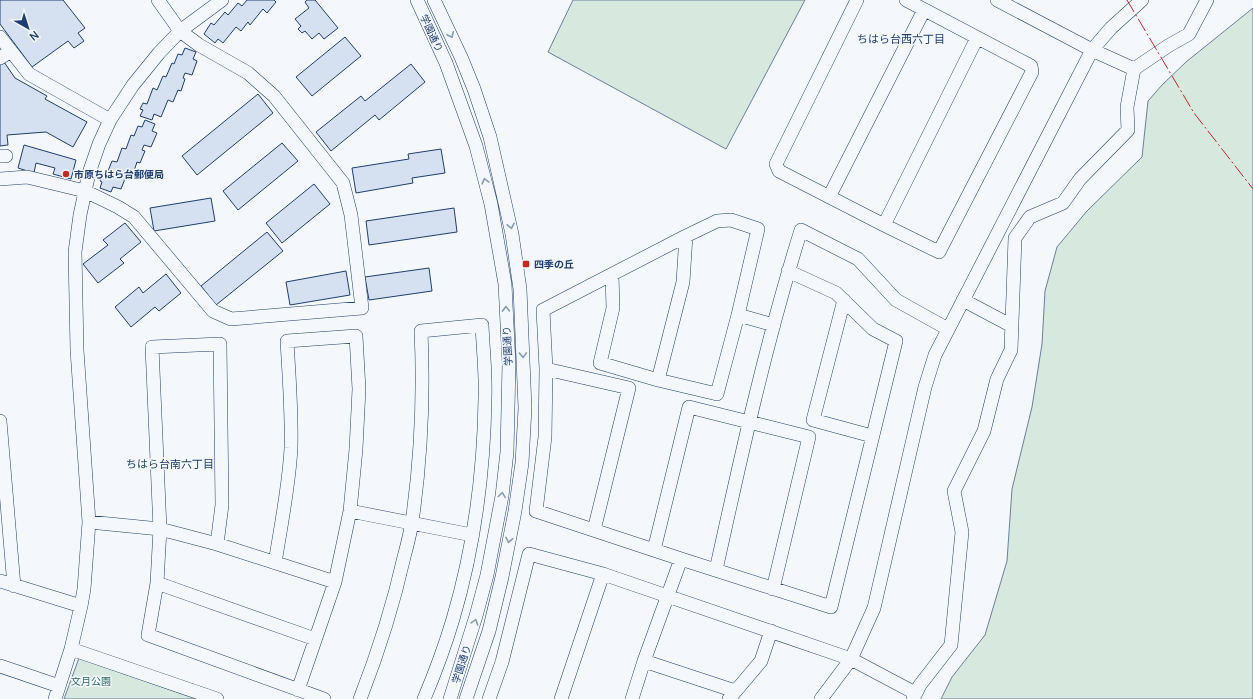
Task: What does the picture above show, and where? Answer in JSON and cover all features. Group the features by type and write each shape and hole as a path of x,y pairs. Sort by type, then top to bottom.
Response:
{"street":[{"path":"0,179 27,177 85,191 118,207 134,218 213,310 231,319 362,308 351,215 343,182 274,96 248,73 199,45 180,31 158,0"},
{"path":"55,699 71,650 81,606 84,589 89,522 77,350 75,252 80,215 89,173 99,144 110,120 133,86 159,53 180,31 222,0"},
{"name":"学園通り","path":"417,0 446,63 476,146 491,204 505,284 508,371 507,452 502,496 486,582 450,699"},
{"name":"学園通り","path":"434,0 464,64 490,137 512,234 520,297 525,408 522,462 515,511 500,585 489,631 466,699"},
{"path":"858,0 776,164 779,170 829,197 939,252 1032,72 1031,66 906,0"},
{"path":"997,0 1092,50 1134,69"},
{"path":"821,699 851,659 874,608 925,387 935,355 1092,50 1111,28 1142,0"},
{"path":"489,699 502,662 529,554 603,574 851,659 914,696 920,685 951,645 962,532 954,491 984,430 997,379 1011,350 1015,238 1030,217 1063,203 1080,179 1128,130 1127,107 1134,69 1189,34 1207,0"},
{"path":"829,197 924,10"},
{"path":"0,37 5,55 29,74 110,120"},
{"path":"884,225 977,38"},
{"path":"612,275 613,308 600,363 658,380 717,394 738,315 758,229 731,220 717,221 543,310 546,369 545,437 536,511 831,607 896,341 873,329 836,293 788,271"},
{"path":"716,570 749,423 788,271 801,230 858,259 896,300 948,329"},
{"path":"658,380 683,282 686,236"},
{"path":"844,300 813,420 872,436"},
{"path":"963,300 1012,326"},
{"path":"738,315 774,325"},
{"path":"360,699 374,665 389,616 412,523 420,447 423,375 421,332 482,325 485,397 484,442 478,499 472,535 453,618 424,699"},
{"path":"275,563 286,493 291,448 288,341 356,336 359,389 356,449 350,511 335,582 298,690"},
{"path":"217,544 222,505 220,344 152,347 160,529 157,583 148,635 324,699"},
{"path":"546,369 630,388 594,530"},
{"path":"654,550 688,407 809,437 773,589"},
{"path":"0,421 14,586"},
{"path":"350,511 472,535"},
{"path":"89,522 160,529 217,544 335,582"},
{"path":"632,699 644,661 681,559"},
{"path":"561,699 603,574"},
{"path":"0,581 81,606"},
{"path":"157,583 315,639"},
{"path":"644,661 732,695 761,661 771,631"},
{"path":"71,650 217,699"},
{"path":"0,666 59,686"}],"green space":[{"path":"573,0 805,0 726,149 548,52"},
{"path":"1253,8 1253,699 941,699 952,677 985,635 1007,561 1012,489 1032,407 1042,344 1045,291 1057,247 1087,211 1142,157 1148,101 1186,62"},
{"name":"文月公園","path":"79,658 197,699 64,699"}],"building":[{"path":"0,0 63,0 85,28 78,33 84,41 74,48 68,41 32,67 0,24"},
{"path":"247,0 274,0 276,2 267,13 263,9 250,25 248,22 241,31 236,27 223,43 218,39 215,43 204,34 211,23 214,25 225,12 228,15 238,3 242,6"},
{"path":"307,0 315,0 338,28 324,39 319,33 312,39 305,31 302,33 298,29 301,26 295,19 309,8 305,2"},
{"path":"345,37 361,56 312,96 296,77"},
{"path":"185,48 196,52 193,59 197,61 192,75 185,73 183,78 185,79 181,91 178,90 173,102 168,100 161,117 154,114 152,120 140,116 143,110 140,109 143,103 147,104 153,88 157,90 163,76 166,77 172,63 174,64 178,54 182,55"},
{"path":"4,62 15,78 47,96 45,99 87,122 73,147 46,132 7,135 8,145 0,146 0,64"},
{"path":"411,64 425,82 379,120 375,115 331,151 316,132 361,96 365,101"},
{"path":"258,94 273,113 197,175 182,156"},
{"path":"145,120 155,124 152,131 157,133 151,147 144,145 142,150 145,151 140,163 137,162 133,174 128,171 121,189 113,187 111,192 100,188 102,175 106,176 112,161 117,162 122,148 126,149 131,135 134,136 138,126 142,127"},
{"path":"282,143 298,161 238,210 223,191"},
{"path":"24,145 76,160 71,179 53,174 55,168 36,163 34,173 18,168"},
{"path":"441,149 445,173 412,178 413,183 356,193 352,168 409,159 408,154"},
{"path":"314,184 330,204 282,243 266,223"},
{"path":"211,198 215,221 154,231 150,208"},
{"path":"454,208 457,232 369,245 366,221"},
{"path":"125,223 141,242 120,259 124,263 98,283 83,264 108,245 103,240"},
{"path":"267,232 283,251 216,305 201,286"},
{"path":"429,268 432,291 369,300 365,277"},
{"path":"346,271 350,295 290,305 286,282"},
{"path":"166,274 181,293 159,311 155,307 131,327 115,307 139,287 143,293"}],"power":[{"path":"1127,0 1194,113 1253,189"}],"place":[{"name":"市原ちはら台郵便局","path":"66,174"},
{"name":"四季の丘","path":"526,264"}],"district":[{"name":"ちはら台西六丁目","path":"901,38"},
{"name":"ちはら台南六丁目","path":"170,463"}]}
